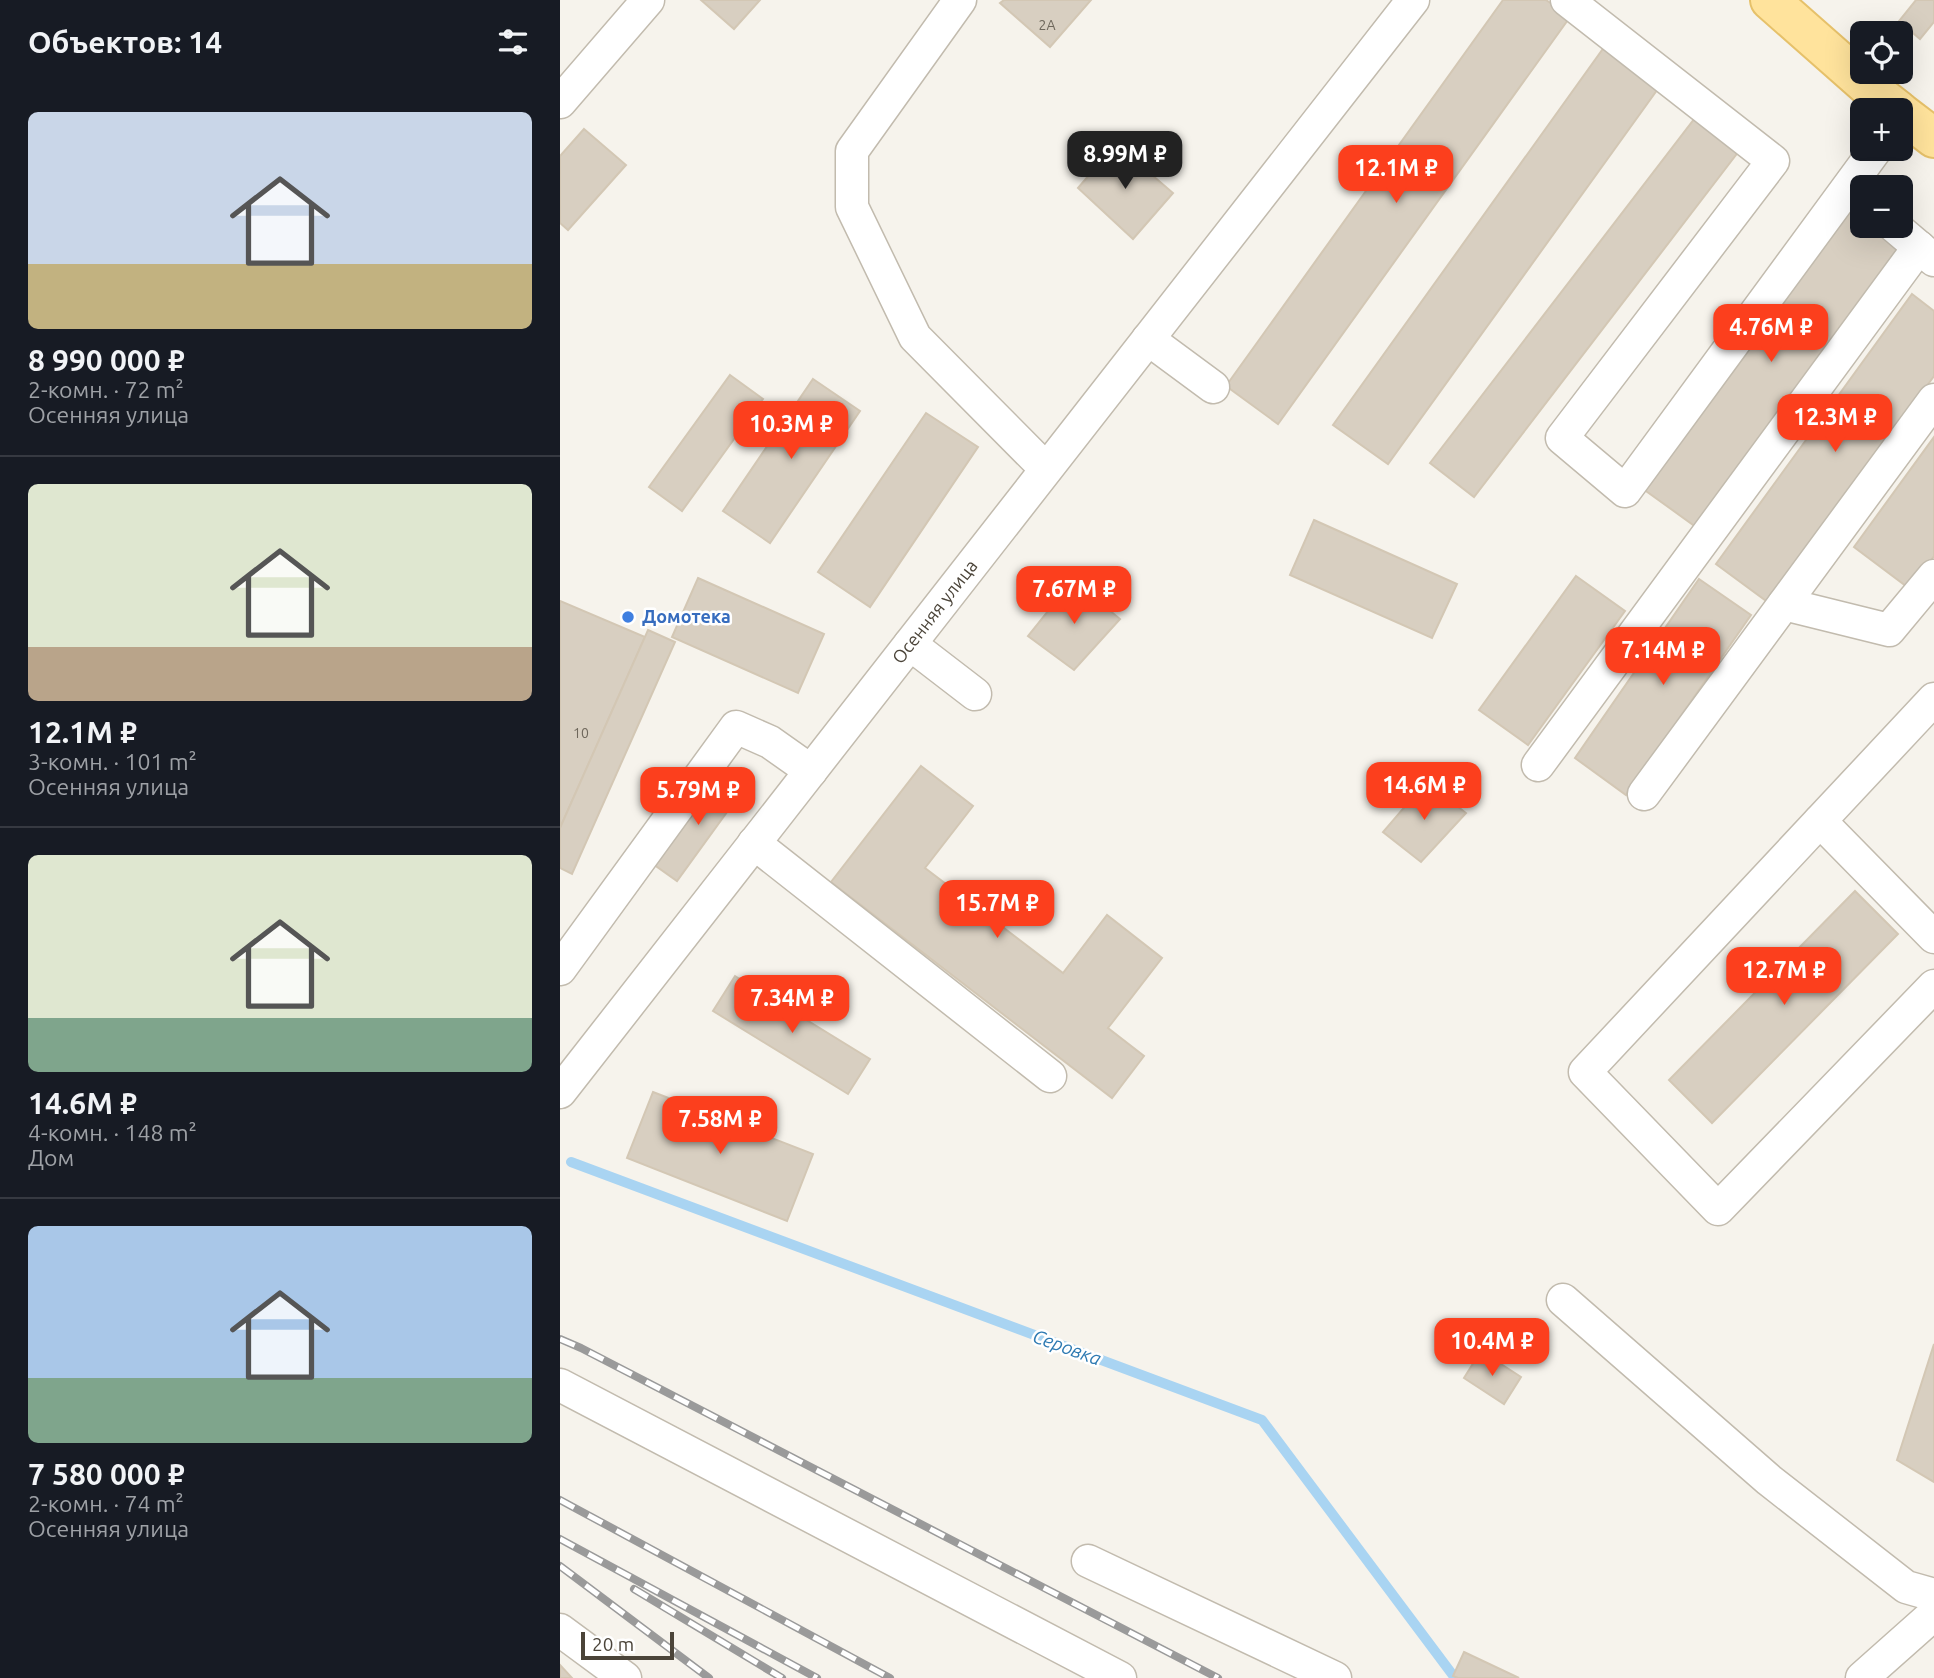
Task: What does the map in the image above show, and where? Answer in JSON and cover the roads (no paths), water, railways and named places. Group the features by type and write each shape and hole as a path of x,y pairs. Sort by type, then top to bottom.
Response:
{"main road":[{"path":"1770,0 1888,98"}],"street":[{"path":"560,102 648,0"},
{"name":"Осенняя улица","path":"560,1092 1413,0"},
{"path":"1567,0 1773,161 1562,438 1625,491 1850,198"},
{"path":"955,2 852,152 852,207 915,337 1046,469"},
{"path":"1538,765 1926,254 1908,238"},
{"path":"1148,339 1213,387"},
{"path":"1644,794 1934,400"},
{"path":"1784,604 1889,629 1934,576"},
{"path":"910,643 975,694"},
{"path":"1934,699 1585,1072 1718,1209 1934,986"},
{"path":"560,969 736,727 770,742 811,771"},
{"path":"1820,821 1934,937"},
{"path":"754,843 1051,1076"},
{"path":"1563,1300 1769,1480 1906,1587 1934,1595"},
{"path":"560,1385 1120,1678"},
{"path":"1088,1561 1335,1678"},
{"path":"1862,1678 1934,1614"},
{"path":"560,1630 625,1678"}],"waterway":[{"name":"Серовка","path":"571,1162 1262,1420 1455,1678"}],"railway":[{"path":"560,1339 1218,1678"},
{"path":"560,1500 890,1678"},
{"path":"560,1539 817,1678"},
{"path":"560,1566 709,1678"},
{"path":"634,1589 782,1678"}],"place":[{"name":"Домотека","path":"628,617"}]}
